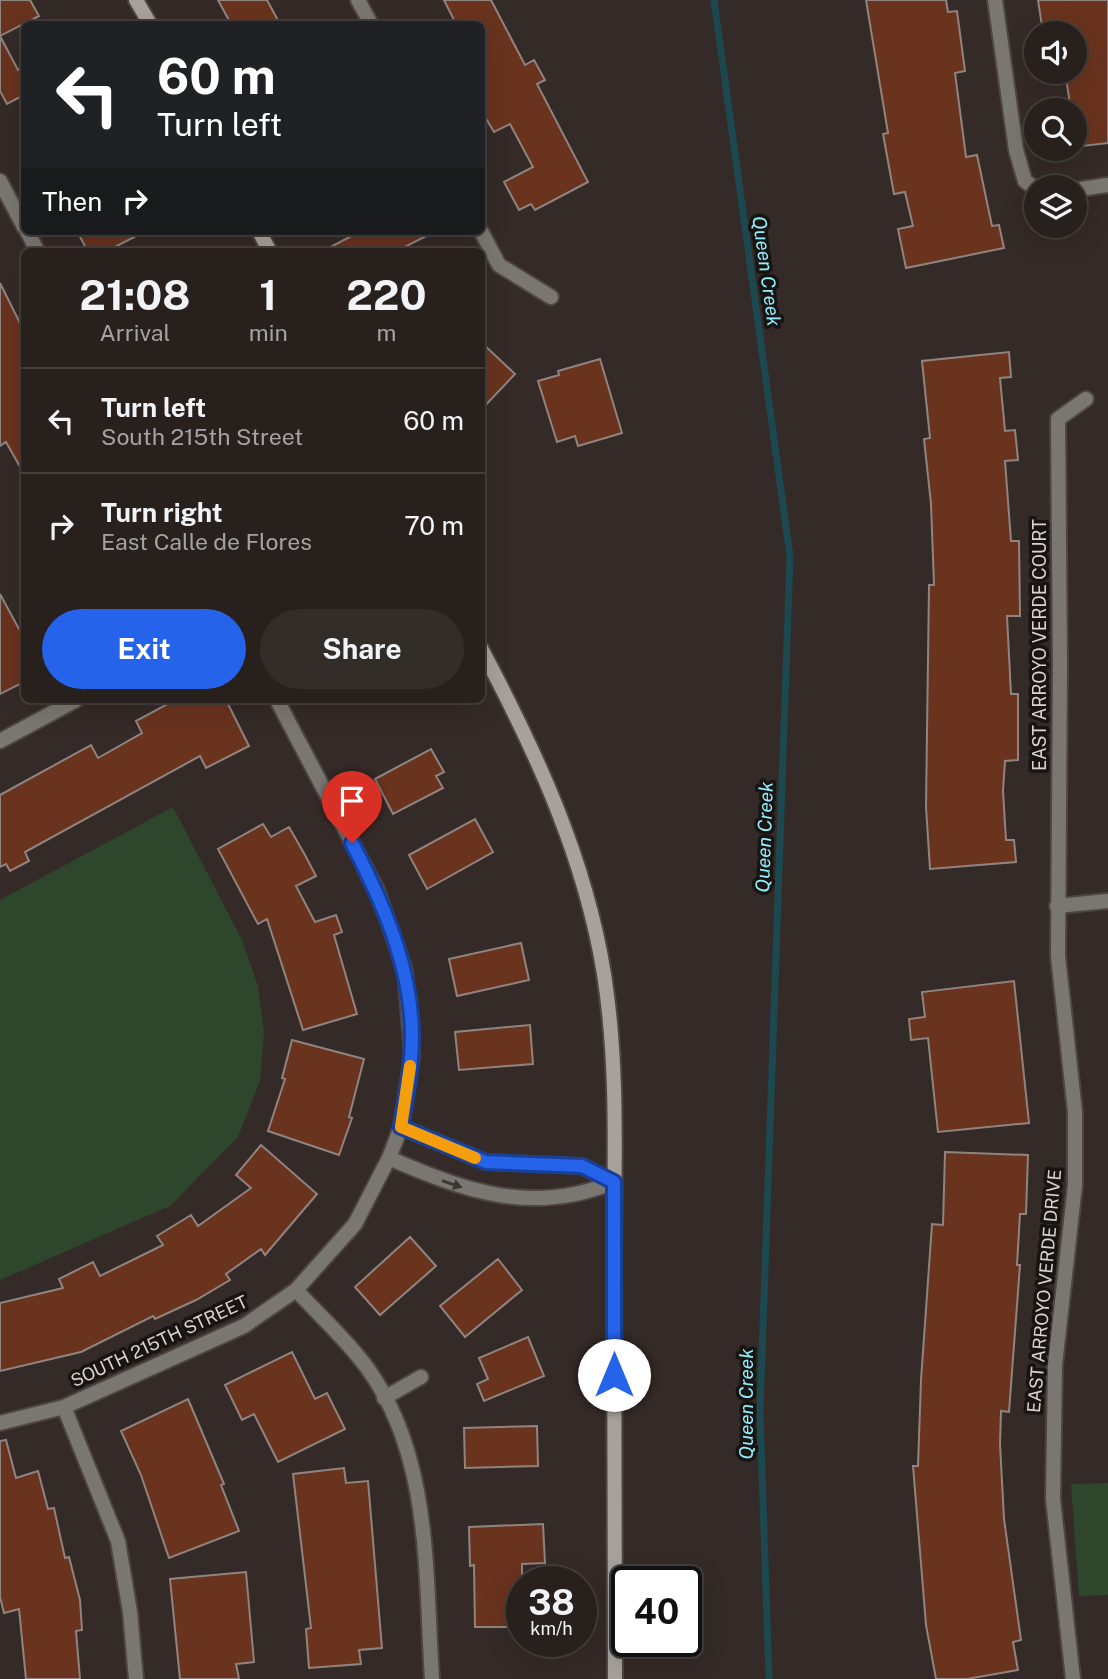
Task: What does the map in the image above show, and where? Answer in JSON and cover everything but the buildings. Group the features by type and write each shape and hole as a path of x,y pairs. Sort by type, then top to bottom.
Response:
{"street":[{"path":"136,0 147,21"},
{"path":"358,0 369,21"},
{"path":"995,0 1016,150 1027,175"},
{"path":"0,181 21,220"},
{"path":"1087,188 1108,185"},
{"path":"483,235 499,265 551,297"},
{"name":"EAST ARROYO VERDE COURT","path":"1057,906 1060,667 1058,419 1086,399"},
{"path":"485,655 522,724 559,807 584,888 604,974 614,1077 615,1679"},
{"path":"0,741 70,703"},
{"name":"SOUTH 215TH STREET","path":"0,1423 64,1407 244,1326 296,1290 355,1224 389,1158 401,1127 412,1056 405,971 377,890 279,703"},
{"path":"1057,906 1108,901"},
{"name":"EAST ARROYO VERDE DRIVE","path":"1057,906 1058,956 1075,1112 1075,1185 1055,1366 1053,1499 1073,1679"},
{"path":"401,1127 486,1162 582,1166 614,1182"},
{"path":"389,1158 455,1186 515,1199 583,1195 614,1182"},
{"path":"296,1290 368,1369 404,1434 420,1506 432,1679"},
{"path":"384,1398 421,1377"},
{"path":"64,1407 118,1541 130,1612 136,1679"}],"green space":[{"path":"173,807 242,940 258,986 264,1032 260,1081 238,1137 170,1206 0,1280 0,900"},
{"path":"1108,1483 1108,1595 1079,1596 1071,1484"}],"waterway":[{"name":"Queen Creek","path":"714,0 790,556 760,1412 769,1679"}],"slow traffic":[{"path":"410,1066 401,1127 475,1158"}],"route":[{"path":"352,843 377,890 405,971 412,1056 401,1127 486,1162 582,1166 614,1182 614,1375"}]}
